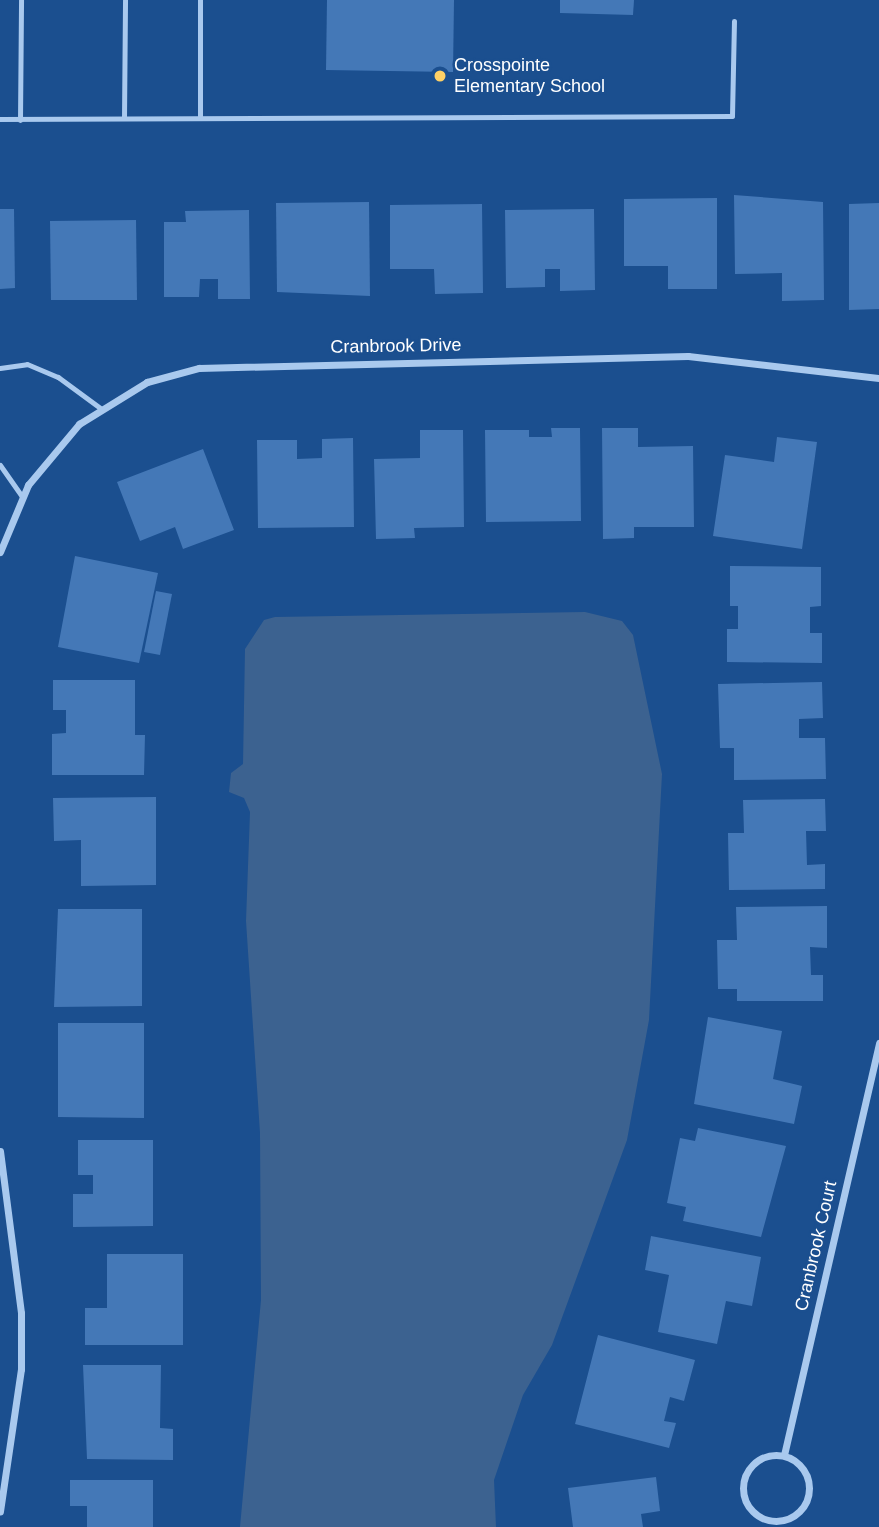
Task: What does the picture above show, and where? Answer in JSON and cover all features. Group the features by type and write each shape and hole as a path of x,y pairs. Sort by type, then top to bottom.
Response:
{"street":[{"name":"Cranbrook Drive","path":"0,552 22,496 60,442 100,408 148,382 225,365 688,356 879,378"},
{"name":"Cranbrook Court","path":"784,1455 879,1043"},
{"path":"0,1151 22,1313 20,1369 0,1511"},
{"path":"784,1455 803,1468 808,1501 792,1518 769,1521 749,1509 745,1475 761,1458 784,1455"}],"lane":[{"path":"20,120 21,0"},
{"path":"124,118 125,0"},
{"path":"200,0 200,118"},
{"path":"0,119 733,116 734,21"},
{"path":"0,368 27,364 100,408"},
{"path":"0,465 22,496"}],"water":[{"path":"585,612 622,621 633,635 662,774 649,1020 627,1140 552,1345 523,1395 494,1480 496,1527 240,1527 261,1300 260,1133 246,921 250,812 244,798 229,792 231,773 243,764 245,649 264,620 275,617"}],"building":[{"path":"327,0 454,0 453,72 326,70"},
{"path":"560,0 634,0 633,15 560,13"},
{"path":"734,195 823,202 824,300 782,301 782,273 735,274"},
{"path":"717,198 717,289 668,289 668,266 624,266 624,199"},
{"path":"369,202 370,296 277,292 276,203"},
{"path":"879,203 879,309 849,310 849,204"},
{"path":"482,204 483,293 435,294 434,269 390,269 390,205"},
{"path":"0,209 14,209 15,288 0,289"},
{"path":"594,209 595,290 560,291 560,269 545,269 545,287 506,288 505,210"},
{"path":"249,210 250,299 218,299 218,279 200,279 199,297 164,297 164,222 186,222 185,211"},
{"path":"136,220 137,300 51,300 50,221"},
{"path":"551,428 580,428 581,521 486,522 485,430 529,430 529,437 552,437"},
{"path":"602,428 638,428 638,447 693,446 694,527 634,527 634,538 603,539"},
{"path":"420,430 463,430 464,527 414,528 415,538 376,539 374,459 420,458"},
{"path":"777,437 817,442 802,549 713,536 725,455 774,462"},
{"path":"353,438 354,527 258,528 257,440 297,440 297,459 322,458 322,439"},
{"path":"203,449 234,530 183,549 175,527 140,541 117,482"},
{"path":"75,556 158,573 139,663 58,647"},
{"path":"730,566 821,567 821,606 810,607 810,633 822,633 822,663 727,662 727,629 738,629 738,606 730,606"},
{"path":"156,591 172,594 160,655 144,652"},
{"path":"53,680 135,680 135,735 145,735 144,775 52,775 52,734 66,733 66,710 53,710"},
{"path":"822,682 823,718 799,719 799,738 825,738 826,779 734,780 734,748 720,748 718,684"},
{"path":"156,797 156,885 81,886 81,840 54,841 53,798"},
{"path":"825,799 826,831 806,831 807,865 825,864 825,889 729,890 728,833 744,833 743,800"},
{"path":"827,906 827,948 810,947 811,975 823,975 823,1001 737,1001 737,989 718,989 717,940 737,940 736,907"},
{"path":"58,909 142,909 142,1006 54,1007"},
{"path":"708,1017 782,1031 773,1079 802,1086 794,1124 694,1104"},
{"path":"58,1023 144,1023 144,1118 58,1117"},
{"path":"698,1128 786,1146 761,1237 683,1221 686,1207 667,1203 680,1138 695,1141"},
{"path":"78,1140 153,1140 153,1226 73,1227 73,1194 93,1194 93,1175 78,1175"},
{"path":"651,1236 761,1257 752,1306 726,1301 717,1344 658,1332 669,1275 645,1270"},
{"path":"107,1254 183,1254 183,1345 85,1345 85,1308 107,1308"},
{"path":"598,1335 695,1360 684,1401 670,1397 664,1421 676,1423 669,1448 575,1424"},
{"path":"83,1365 161,1365 160,1428 173,1429 173,1460 87,1459"},
{"path":"656,1477 660,1511 641,1514 643,1527 573,1527 568,1488"},
{"path":"70,1480 153,1480 153,1527 87,1527 87,1506 70,1506"}],"place":[{"name":"Crosspointe Elementary School","path":"440,76"}]}
